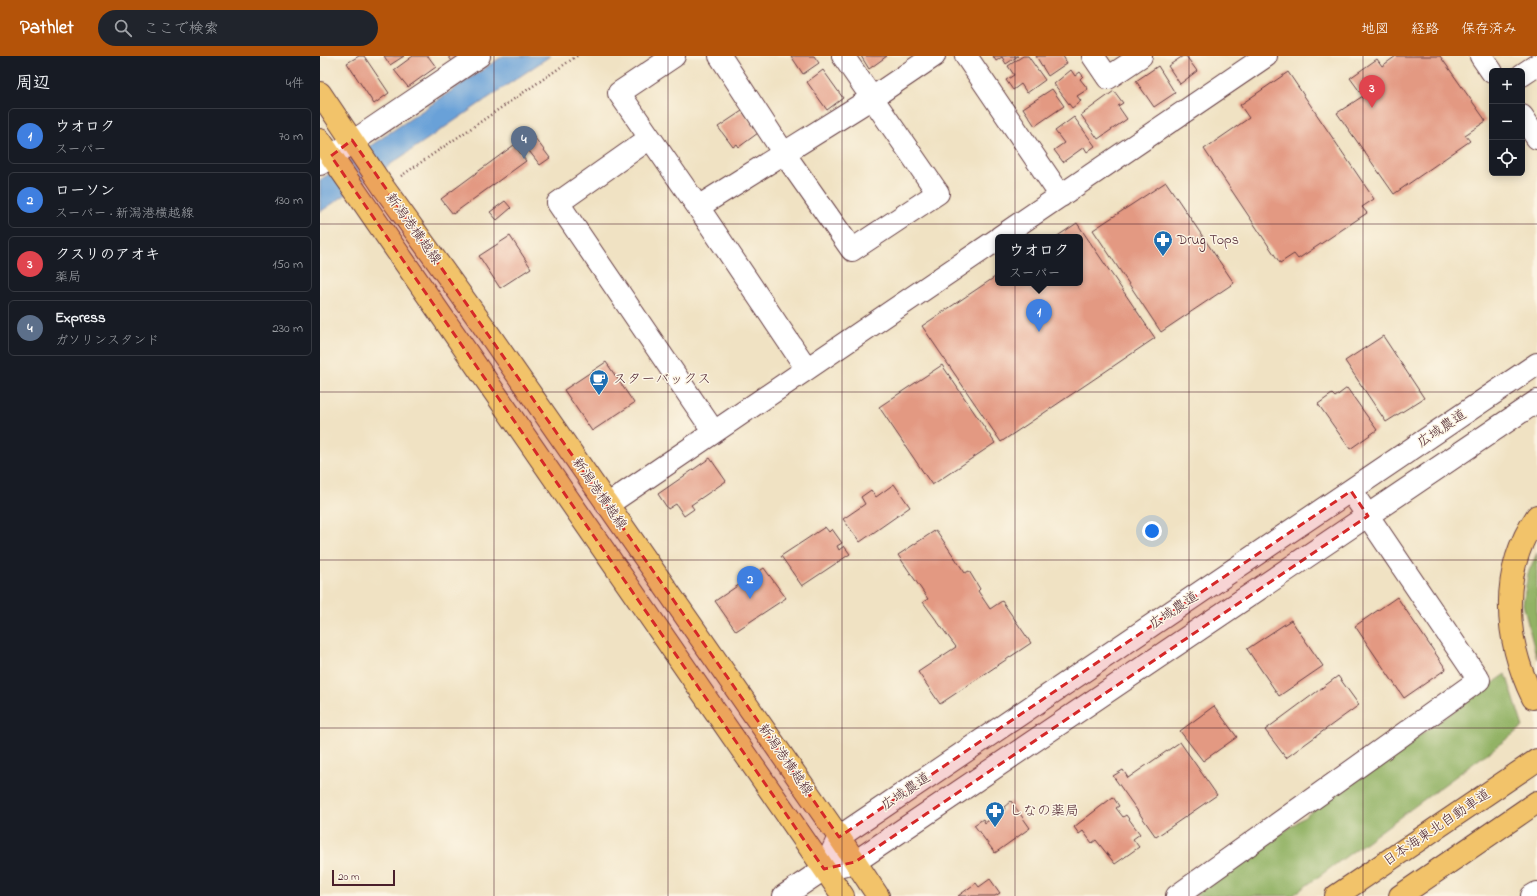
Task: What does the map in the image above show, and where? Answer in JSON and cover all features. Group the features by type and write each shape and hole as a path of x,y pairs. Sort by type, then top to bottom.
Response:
{"main road":[{"name":"新潟港横越線","path":"320,93 384,188 482,324 839,837 878,896"},
{"name":"新潟港横越線","path":"324,154 367,208 843,896"},
{"path":"1532,698 1522,677 1516,654 1510,623 1509,597 1514,567 1522,541 1537,516"},
{"path":"1391,859 1537,745"},
{"name":"日本海東北自動車道","path":"1336,896 1537,760"},
{"path":"1409,890 1537,802"},
{"path":"1409,890 1537,815"}],"street":[{"path":"324,154 352,140 479,56"},
{"path":"674,56 619,93 807,369"},
{"path":"720,56 783,152 852,250 938,193 843,56"},
{"path":"698,207 783,152 872,98 934,56"},
{"path":"966,56 1061,196"},
{"path":"1093,56 1108,78 1140,56"},
{"path":"1004,234 1266,56"},
{"path":"1481,56 1489,68"},
{"path":"1525,73 1537,65"},
{"path":"1525,120 1537,138"},
{"path":"650,138 558,203 714,432"},
{"path":"607,505 995,241"},
{"name":"広域農道","path":"839,837 1537,364"},
{"name":"広域農道","path":"784,896 824,869 855,862 1537,401"},
{"path":"1178,896 1479,680 1351,491"},
{"path":"824,869 839,837"},
{"path":"1532,896 1537,893"}],"path":[{"path":"384,188 577,56"}],"highlighted area":[{"path":"352,140 839,837 1351,491 1368,516 855,862 824,869 331,156"}],"green space":[{"path":"1537,553 1537,659 1523,604 1528,573"},
{"path":"1506,674 1523,727 1292,896 1193,896"}],"water":[{"path":"503,56 550,56 320,212 320,180"}],"building":[{"path":"359,56 364,56 389,93 374,104 347,63"},
{"path":"384,56 404,56 390,65"},
{"path":"413,56 428,56 436,67 408,87 394,70"},
{"path":"448,56 459,56 452,61"},
{"path":"791,56 814,56 819,63 803,74"},
{"path":"861,56 887,56 869,69"},
{"path":"993,56 1018,56 1006,64 1002,57 996,61"},
{"path":"1023,56 1028,56 1045,80 1027,93 1021,84 1013,90 1006,80 1014,75 1008,66"},
{"path":"1036,56 1063,56 1067,63 1048,76"},
{"path":"1183,56 1186,56 1197,71 1180,84 1168,66"},
{"path":"1396,56 1440,56 1486,121 1465,135 1470,141 1394,194 1337,113 1363,96 1350,78 1377,59 1382,66"},
{"path":"1158,66 1175,93 1154,107 1136,81"},
{"path":"823,70 843,98 827,110 807,82"},
{"path":"1071,70 1075,76 1080,72 1083,76 1080,79 1088,89 1077,96 1081,101 1072,108 1054,84"},
{"path":"1288,72 1374,199 1362,207 1367,213 1298,259 1294,254 1280,263 1204,149 1249,118 1240,105"},
{"path":"1052,89 1064,106 1035,126 1023,108"},
{"path":"1114,91 1123,103 1118,106 1127,119 1098,139 1081,115"},
{"path":"742,111 758,133 739,147 737,144 733,147 718,127"},
{"path":"1074,117 1095,146 1087,152 1084,147 1063,162 1054,150 1064,143 1055,131"},
{"path":"532,134 550,158 540,165 522,142"},
{"path":"514,145 526,161 453,214 441,199"},
{"name":"Drug Tops","path":"1166,182 1234,283 1161,332 1093,230"},
{"path":"505,201 511,208 497,220 490,212"},
{"path":"1077,223 1155,338 1001,442 922,326 995,277 995,286 1083,286 1083,234 1060,234"},
{"path":"510,236 531,268 500,288 479,256"},
{"path":"1383,336 1424,398 1386,422 1345,361"},
{"name":"スターバックス","path":"606,362 634,403 592,431 564,390"},
{"path":"942,365 995,443 932,485 879,407"},
{"path":"1347,388 1377,430 1350,449 1318,404 1332,394 1335,397"},
{"path":"710,458 726,481 691,505 694,509 684,516 676,504 668,509 658,494"},
{"path":"894,484 910,507 860,542 843,519 865,504 861,497 871,490 876,497"},
{"path":"825,527 829,532 832,529 842,543 837,546 839,550 844,546 850,554 802,586 781,556"},
{"path":"936,530 965,573 969,571 980,589 978,591 990,609 1002,601 1031,643 940,704 918,672 956,647 923,602 928,599 898,555"},
{"path":"764,568 786,598 736,631 715,601"},
{"path":"1397,597 1446,669 1404,698 1355,626"},
{"path":"1291,620 1323,666 1279,696 1247,649"},
{"path":"1338,676 1359,705 1286,758 1265,730"},
{"path":"1214,706 1237,737 1203,761 1180,731"},
{"path":"1180,742 1217,795 1156,837 1113,776 1123,770 1128,778"},
{"path":"1113,797 1119,806 1116,808 1123,817 1126,815 1140,834 1133,839 1139,847 1115,864 1096,840 1092,843 1083,831 1079,834 1074,827"},
{"path":"1011,801 1030,828 995,853 974,825 983,819 985,823 1005,809 1004,807"},
{"path":"990,879 1000,893 995,896 958,896 976,883 979,887"}],"place":[{"name":"クスリのアオキ","path":"1372,108"},
{"name":"Express","path":"524,159"},
{"name":"Drug Tops","path":"1163,257"},
{"name":"ウオロク","path":"1039,332"},
{"name":"スターバックス","path":"599,396"},
{"name":"ローソン","path":"750,599"},
{"name":"しなの薬局","path":"995,828"}]}
